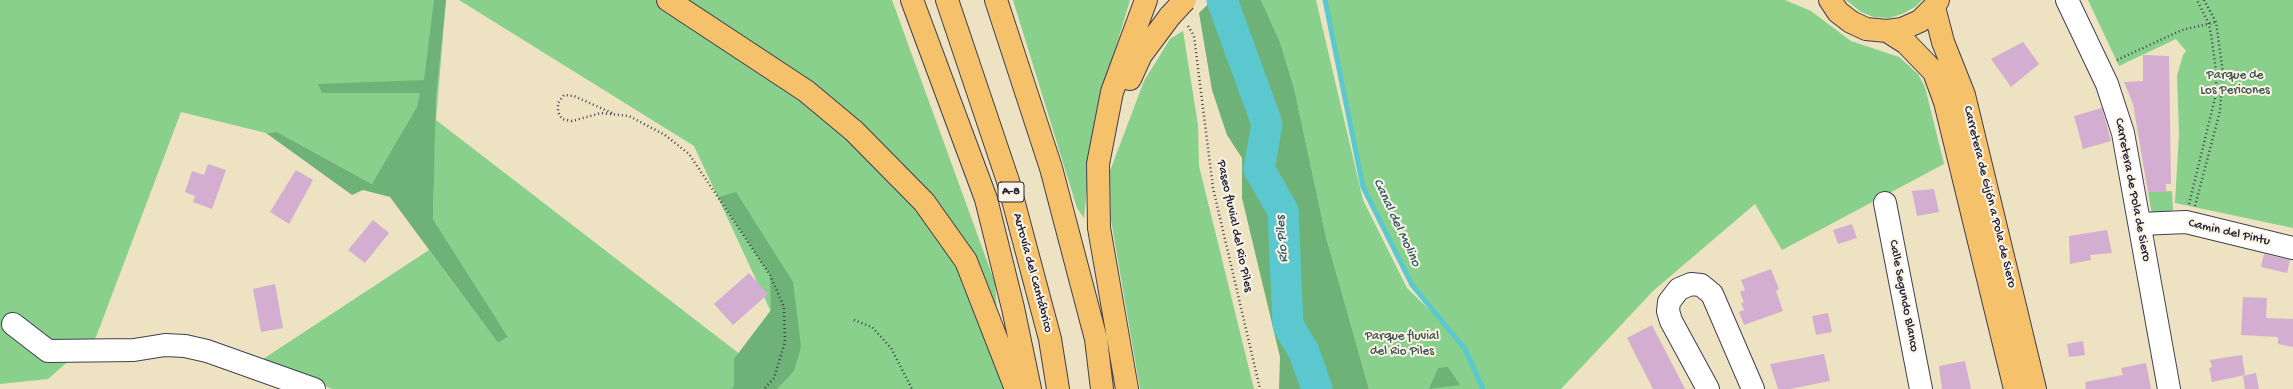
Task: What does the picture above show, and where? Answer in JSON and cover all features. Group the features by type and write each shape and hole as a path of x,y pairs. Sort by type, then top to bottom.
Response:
{"main road":[{"path":"668,0 806,91 854,130 924,202 966,261 1016,389"},
{"path":"912,0 986,199 1013,308 1030,389"},
{"name":"Autovía del Cantábrico","path":"947,0 1008,181 1050,339 1058,389"},
{"path":"996,0 1051,168 1096,339 1102,389"},
{"path":"1127,389 1099,228 1098,164 1112,92 1146,0"},
{"path":"1098,164 1125,88 1138,62 1178,20 1186,0"},
{"path":"1830,0 1838,12 1851,22 1866,29 1887,31 1902,29 1920,20 1936,4"},
{"name":"Carretera de Gijón a Pola de Siero","path":"1936,4 1943,42 1964,95 2035,389"},
{"name":"Carretera de Gijón a Pola de Siero","path":"1887,31 1906,43 1934,72 1945,102 2015,389"}],"street":[{"name":"Carretera de Pola de Siero","path":"2066,0 2099,68 2123,133 2169,389"},
{"name":"Calle Segundo Blanco","path":"1885,203 1921,389"},
{"name":"Camin del Pintu","path":"2140,224 2186,222 2293,248"},
{"path":"1708,389 1671,321 1668,311 1669,302 1679,289 1691,284 1701,285 1712,294 1753,389"},
{"path":"13,324 48,351 134,350 165,345 185,346 208,351 314,389"}],"path":[{"path":"2186,222 2186,212 2199,168 2216,94 2216,71 2209,24 2197,0"},
{"path":"2186,222 2194,209 2208,161 2220,110 2223,73 2216,22 2204,0"},
{"name":"Paseo fluvial del Rio Piles","path":"1178,20 1194,36 1213,188 1260,389"},
{"path":"2099,68 2182,30 2216,22"},
{"path":"612,113 574,96 564,95 558,103 558,112 562,119 572,121 601,113 629,116 665,135 689,154 770,275 784,307 785,342 774,378 764,389"},
{"path":"854,320 872,327 892,348 912,389"}],"green space":[{"path":"0,0 446,0 436,120 754,365 751,389 332,389 305,377 257,363 429,250 498,343 508,337 433,219 435,121 372,184 277,132 266,133 181,112 96,337 48,379 0,384"},
{"path":"434,0 446,0 436,96 433,219 508,337 498,343 390,197 363,190 352,195 266,133 277,132 372,184 417,107 420,93 322,93 318,84 424,80"},
{"path":"459,0 892,0 995,283 1003,389 760,389 785,342 694,146"},
{"path":"1013,0 1130,0 1112,60 1091,148 1084,218 1077,208"},
{"path":"1212,0 1261,0 1280,42 1294,88 1326,237 1369,389 1279,389 1280,357 1242,198 1242,158 1227,135 1212,90 1199,13"},
{"name":"Parque fluvial del Rio Piles","path":"1261,0 1316,0 1363,200 1407,288 1443,323 1412,285 1363,187 1325,0 1785,0 1811,11 1851,41 1899,57 1918,74 1925,87 1944,164 1782,250 1755,204 1653,291 1561,389 1369,389 1326,237 1294,88 1280,42"},
{"path":"1846,0 1922,0 1915,7 1902,14 1889,18 1874,17 1861,12"},
{"name":"Parque de Los Pericones","path":"2088,0 2293,0 2293,228 2175,203 2179,134 2177,76 2183,55 2186,51 2176,39 2119,66"},
{"path":"1183,31 1198,125 1199,166 1254,389 1140,389 1111,220 1110,171 1144,81 1170,39"},
{"path":"2172,191 2173,210 2152,215 2148,192"},
{"path":"736,192 793,282 801,347 794,371 777,389 732,389 734,386 734,359 771,310 770,275 719,197"},
{"path":"1448,367 1460,385 1429,389 1438,368"}],"building":[{"path":"2023,42 2039,64 2011,87 1991,59"},
{"path":"2143,55 2169,56 2171,184 2166,184 2166,192 2148,192 2133,104 2124,82 2143,81"},
{"path":"2102,108 2111,141 2083,149 2074,116"},
{"path":"208,164 226,170 212,209 193,202 195,196 185,192 192,171 204,175"},
{"path":"296,170 313,180 289,224 270,212"},
{"path":"1934,189 1939,212 1917,216 1912,191"},
{"path":"373,220 389,233 365,263 348,250"},
{"path":"1852,224 1857,238 1838,244 1833,230"},
{"path":"2107,230 2112,253 2090,255 2091,260 2070,264 2069,236"},
{"path":"2264,254 2290,260 2287,273 2261,267"},
{"path":"1771,269 1779,289 1776,291 1783,311 1744,325 1739,312 1744,310 1741,303 1744,302 1740,292 1745,290 1741,280"},
{"path":"749,273 768,294 733,325 714,304"},
{"path":"275,284 283,328 261,332 253,289"},
{"path":"2243,297 2267,298 2266,318 2293,319 2293,347 2278,344 2278,337 2241,335"},
{"path":"1828,313 1832,332 1816,335 1812,316"},
{"path":"1652,325 1685,389 1653,389 1627,338"},
{"path":"2083,341 2085,355 2069,357 2067,344"},
{"path":"1824,354 1830,381 1790,389 1778,389 1770,364"},
{"path":"2242,355 2245,375 2212,382 2209,368 2212,367 2210,360"},
{"path":"1965,361 1971,389 1942,389 1939,366"},
{"path":"2146,363 2151,389 2086,389 2085,382 2123,375 2121,368"},
{"path":"2256,373 2259,389 2245,389 2243,376"}],"waterway":[{"name":"Río Piles","path":"1222,0 1267,124 1259,169 1283,211 1288,325 1304,352 1317,389"},
{"name":"Canal del Molino","path":"1325,0 1363,187 1412,285 1465,349 1483,389"}]}
